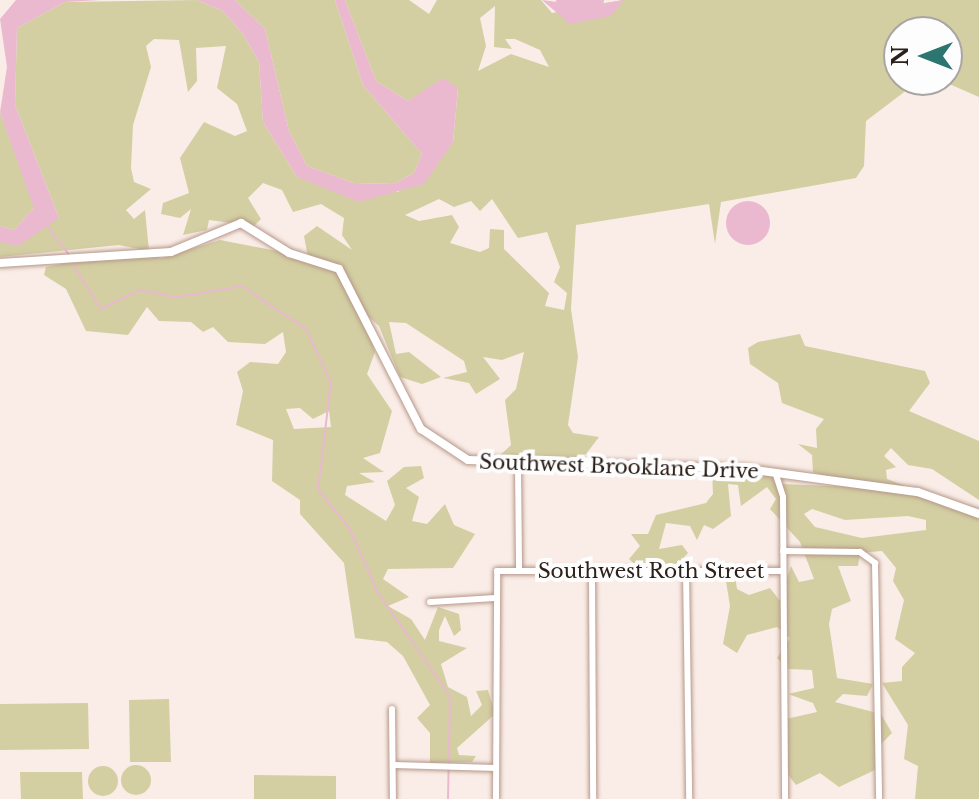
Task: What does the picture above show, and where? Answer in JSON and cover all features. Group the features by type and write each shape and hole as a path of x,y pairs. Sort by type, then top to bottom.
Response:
{"street":[{"name":"Southwest Brooklane Drive","path":"0,263 171,252 241,223 344,275 412,416 433,441 480,464 518,467 725,467 918,492 979,514"},
{"path":"496,799 497,571 519,570 518,467"},
{"path":"776,475 783,551 785,799"},
{"path":"783,551 860,552 875,563 879,799"},
{"name":"Southwest Roth Street","path":"519,570 783,571"},
{"path":"592,570 593,799"},
{"path":"686,570 689,799"},
{"path":"430,602 496,598"},
{"path":"392,709 393,799"},
{"path":"394,765 496,768"}],"shaded area":[{"path":"16,0 100,0 65,2 17,28 15,105 59,218 18,246 0,242 0,226 14,230 34,208 0,112 7,67 0,19"},
{"path":"197,0 223,11 243,34 259,62 263,122 297,177 398,192 453,142 458,89 434,87 408,101 376,81 345,0 409,0 429,14 437,0 541,0 552,13 622,0 979,0 979,97 963,90 963,16 883,16 883,96 899,96 866,121 864,166 856,178 721,202 715,244 709,204 576,225 571,309 578,357 568,425 573,433 599,437 580,462 497,458 511,445 505,400 516,389 524,352 502,360 483,357 500,379 476,394 469,383 443,378 467,372 464,361 406,323 389,322 396,354 409,352 441,377 422,384 400,377 379,326 363,312 375,352 367,374 392,411 380,453 363,458 384,472 359,473 375,482 347,486 345,495 386,521 395,505 387,481 404,467 421,466 424,478 406,488 419,497 412,521 427,524 445,504 454,525 475,534 453,568 388,569 383,579 409,597 388,606 411,619 425,640 438,607 459,614 461,630 454,636 445,616 439,630 439,641 467,648 441,664 448,687 467,697 471,716 482,705 476,691 488,690 495,714 457,748 459,755 476,756 472,762 430,763 430,733 417,718 430,705 403,656 387,642 355,638 344,563 300,514 300,500 272,481 273,440 236,425 243,391 237,372 250,362 278,364 286,352 283,332 265,344 228,342 213,327 203,332 191,322 159,321 147,307 128,335 86,331 66,289 44,275 46,267 126,251 162,258 220,240 308,257 304,236 317,226 352,250 342,235 344,218 321,204 293,212 282,190 263,183 248,198 261,219 254,226 209,220 207,230 183,235 191,209 180,218 161,214 163,203 189,193 180,158 204,122 235,136 247,131 237,104 217,88 226,46 196,48 197,81 188,92 179,40 154,39 146,46 151,67 133,125 131,168 134,182 151,189 126,210 134,219 145,210 149,251 119,245 0,257 0,234 59,218 15,105 17,28 65,2","holes":["495,6 494,47 512,49 505,39 515,39 540,50 549,67 511,54 478,71 486,46 480,18","439,199 454,207 471,201 480,211 492,199 518,238 547,232 560,267 554,282 567,293 564,310 545,306 549,293 504,249 504,230 490,229 489,248 480,252 450,243 459,227 452,215 419,221 405,215","300,408 313,419 329,411 331,427 294,429 286,409"]},
{"path":"197,0 235,0 265,29 289,131 307,166 354,183 393,184 414,173 422,154 363,85 335,0 345,0 376,81 408,101 443,78 458,88 453,142 424,184 359,202 297,177 263,122 259,62 243,34 223,11"},
{"path":"235,0 335,0 363,85 422,154 414,173 393,184 354,183 307,166 289,131 265,29"},
{"path":"542,0 587,6 624,0 611,16 570,24"},
{"path":"0,112 33,197 34,208 14,230 0,226"},
{"path":"748,201 764,207 770,223 764,239 748,245 732,239 726,223 732,207"},
{"path":"800,334 805,346 925,371 930,383 909,411 979,441 979,500 932,469 908,465 891,448 884,456 896,467 886,470 887,479 979,514 979,799 915,799 918,766 904,759 908,725 882,683 902,681 902,667 915,653 895,639 904,600 893,581 896,568 882,551 860,553 858,566 838,566 851,601 832,609 829,624 837,678 873,684 867,696 843,694 835,702 881,714 892,733 879,746 877,769 839,787 820,773 796,785 786,772 786,719 817,712 813,703 788,694 814,688 812,670 788,669 777,658 790,638 777,627 747,635 737,653 723,644 730,606 725,575 735,576 737,589 749,595 770,588 780,601 791,566 799,582 814,579 800,542 770,509 776,499 767,487 741,506 738,485 728,484 731,516 713,529 704,525 697,540 690,526 666,523 659,549 682,545 688,553 676,566 639,568 629,559 640,546 631,534 648,534 656,515 706,503 713,494 712,470 774,474 781,484 858,487 813,472 812,455 798,444 817,448 816,429 824,419 782,403 778,383 750,364 748,348 758,342","holes":["812,509 845,520 908,516 926,520 926,530 862,538 815,527 804,514"]},
{"path":"169,699 171,762 130,762 129,700"},
{"path":"88,703 89,749 0,750 0,704"},
{"path":"136,765 142,766 150,774 150,786 142,794 136,795 130,794 122,786 121,780 122,774 130,766"},
{"path":"103,766 113,771 118,781 113,791 103,796 93,791 88,781 93,771"},
{"path":"20,772 82,772 83,799 21,799"},
{"path":"254,775 336,776 336,799 254,799"}],"waterway":[{"path":"561,0 598,0"},
{"path":"48,227 68,254"},
{"path":"72,263 101,309 139,290 178,297 242,286 306,329 331,382 318,489 350,529 378,593 450,696 448,799"}]}
